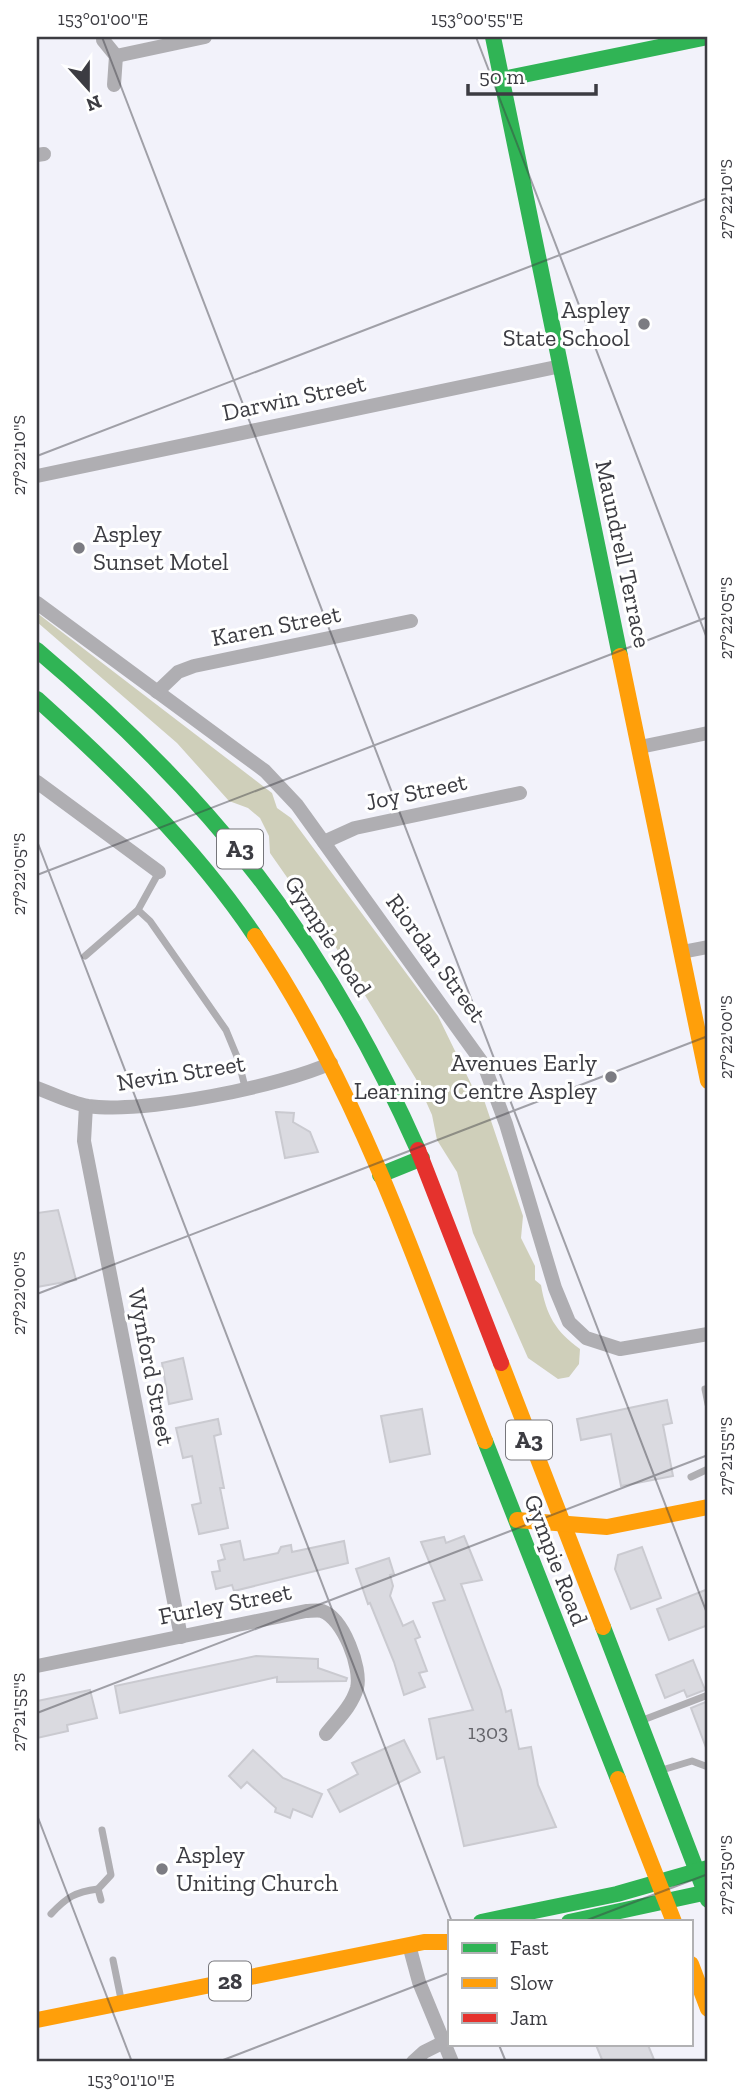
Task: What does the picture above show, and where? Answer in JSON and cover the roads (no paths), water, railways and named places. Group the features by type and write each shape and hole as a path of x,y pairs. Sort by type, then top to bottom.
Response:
{"main road":[{"name":"Maundrell Terrace","path":"493,37 708,1080"},
{"path":"503,79 708,37"},
{"name":"Gympie Road","path":"37,650 86,690 154,753 211,814 275,892 307,938 368,1040 422,1158 658,1772 703,1870 707,1895"},
{"name":"Gympie Road","path":"37,699 137,792 220,886 280,972 331,1063 380,1175 673,1920"},
{"path":"380,1175 422,1158"},
{"path":"517,1520 607,1527 708,1507"},
{"path":"490,1920 659,1884 703,1870"},
{"path":"579,1920 707,1895"},
{"name":"28","path":"416,1943 448,1929"},
{"name":"28","path":"37,2020 416,1943 448,1942"},
{"path":"692,1967 708,2009"}],"street":[{"path":"116,56 205,37"},
{"path":"103,40 116,56 114,85"},
{"name":"Darwin Street","path":"37,476 561,366"},
{"name":"Riordan Street","path":"37,603 265,771 283,787 324,842 484,1065 506,1124 555,1288 569,1322 586,1338 620,1349 708,1334"},
{"name":"Karen Street","path":"158,692 178,672 194,666 411,621"},
{"path":"640,747 708,733"},
{"path":"37,782 159,872"},
{"name":"Joy Street","path":"324,842 355,828 520,793"},
{"path":"681,952 708,947"},
{"name":"Nevin Street","path":"37,1088 86,1106 135,1107 309,1073 331,1063"},
{"name":"Wynford Street","path":"86,1106 84,1141 181,1637"},
{"name":"Furley Street","path":"37,1665 306,1611 323,1611 337,1621 346,1636 357,1670 358,1686 351,1702 326,1734"},
{"path":"416,1943 419,1982 452,2062"},
{"path":"413,2062 424,2052 444,2042"}],"lane":[{"path":"85,956 138,910 159,872"},
{"path":"138,910 150,921 226,1030 238,1059 245,1087"},
{"path":"705,1389 708,1404"},
{"path":"691,1477 708,1469"},
{"path":"639,1721 708,1695"},
{"path":"658,1772 692,1761 708,1767"},
{"path":"51,1914 76,1892 98,1889 111,1875 102,1830"},
{"path":"98,1889 101,1900"},
{"path":"113,1960 122,2003"}],"place":[{"name":"Aspley State School","path":"644,324"},
{"name":"Aspley Sunset Motel","path":"79,548"},
{"name":"Avenues Early Learning Centre Aspley","path":"611,1077"},
{"name":"Aspley Uniting Church","path":"162,1869"}]}
